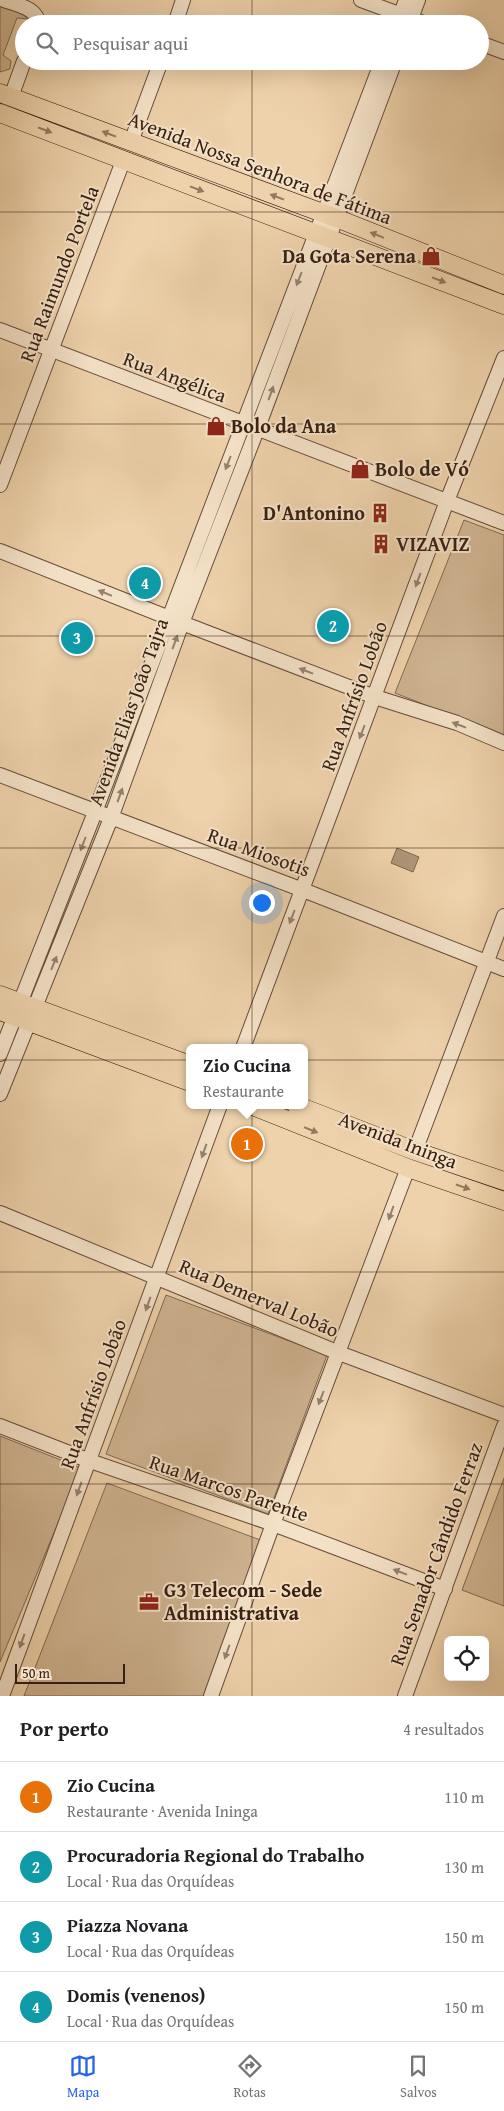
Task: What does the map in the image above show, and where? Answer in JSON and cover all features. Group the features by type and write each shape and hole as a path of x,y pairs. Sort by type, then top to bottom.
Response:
{"main road":[{"name":"Avenida Nossa Senhora de Fátima","path":"6,95 329,216 504,285"},
{"name":"Avenida Nossa Senhora de Fátima","path":"1,116 504,304"},
{"path":"0,995 20,1012 186,1080"},
{"path":"20,1012 186,1064"},
{"name":"Avenida Ininga","path":"260,1109 408,1168 504,1202"},
{"name":"Avenida Ininga","path":"306,1109 415,1151 504,1181"}],"street":[{"path":"4,0 36,15"},
{"path":"178,15 183,0"},
{"path":"361,0 393,15"},
{"path":"404,15 406,0"},
{"path":"408,15 418,0"},
{"path":"489,47 504,52"},
{"path":"6,95 19,70"},
{"path":"131,142 158,70"},
{"name":"Avenida Elias João Tajra","path":"0,1054 111,818 182,623 258,430 379,70"},
{"name":"Avenida Elias João Tajra","path":"329,216 391,70"},
{"name":"Rua Raimundo Portela","path":"0,485 123,161"},
{"name":"Avenida Elias João Tajra","path":"0,1094 20,1012 244,424 322,235"},
{"name":"Rua Angélica","path":"0,330 504,523"},
{"name":"Rua Anfrísio Lobão","path":"245,1044 376,697 447,501 504,358"},
{"path":"0,551 376,697 457,723 504,743"},
{"name":"Rua Miosotis","path":"0,775 303,890 504,969"},
{"path":"415,1151 504,916"},
{"name":"Rua Anfrísio Lobão","path":"2,1696 158,1278 219,1109"},
{"path":"211,1696 273,1524 408,1168"},
{"name":"Rua Demerval Lobão","path":"0,1213 339,1353 504,1415"},
{"name":"Rua Marcos Parente","path":"0,1426 90,1460 273,1524 445,1590"},
{"name":"Rua Senador Cândido Ferraz","path":"405,1696 504,1426"}],"shaded area":[{"path":"0,1 29,10 28,15 15,15 15,23 3,55 11,61 10,69 0,72"},
{"path":"464,520 504,535 504,736 395,693"},
{"path":"397,848 419,857 413,872 391,863"},
{"path":"166,1295 327,1355 268,1514 106,1454"},
{"path":"0,1436 81,1468 0,1662"},
{"path":"504,1478 504,1606 462,1590"},
{"path":"107,1483 263,1541 204,1696 24,1696"}],"place":[{"name":"Da Gota Serena","path":"431,256"},
{"name":"Bolo da Ana","path":"216,426"},
{"name":"Bolo de Vó","path":"360,469"},
{"name":"D'Antonino","path":"380,513"},
{"name":"VIZAVIZ","path":"381,544"},
{"name":"Domis (venenos)","path":"145,583"},
{"name":"Procuradoria Regional do Trabalho","path":"333,626"},
{"name":"Piazza Novana","path":"77,638"},
{"name":"Zio Cucina","path":"247,1144"},
{"name":"G3 Telecom - Sede Administrativa","path":"149,1602"}]}
